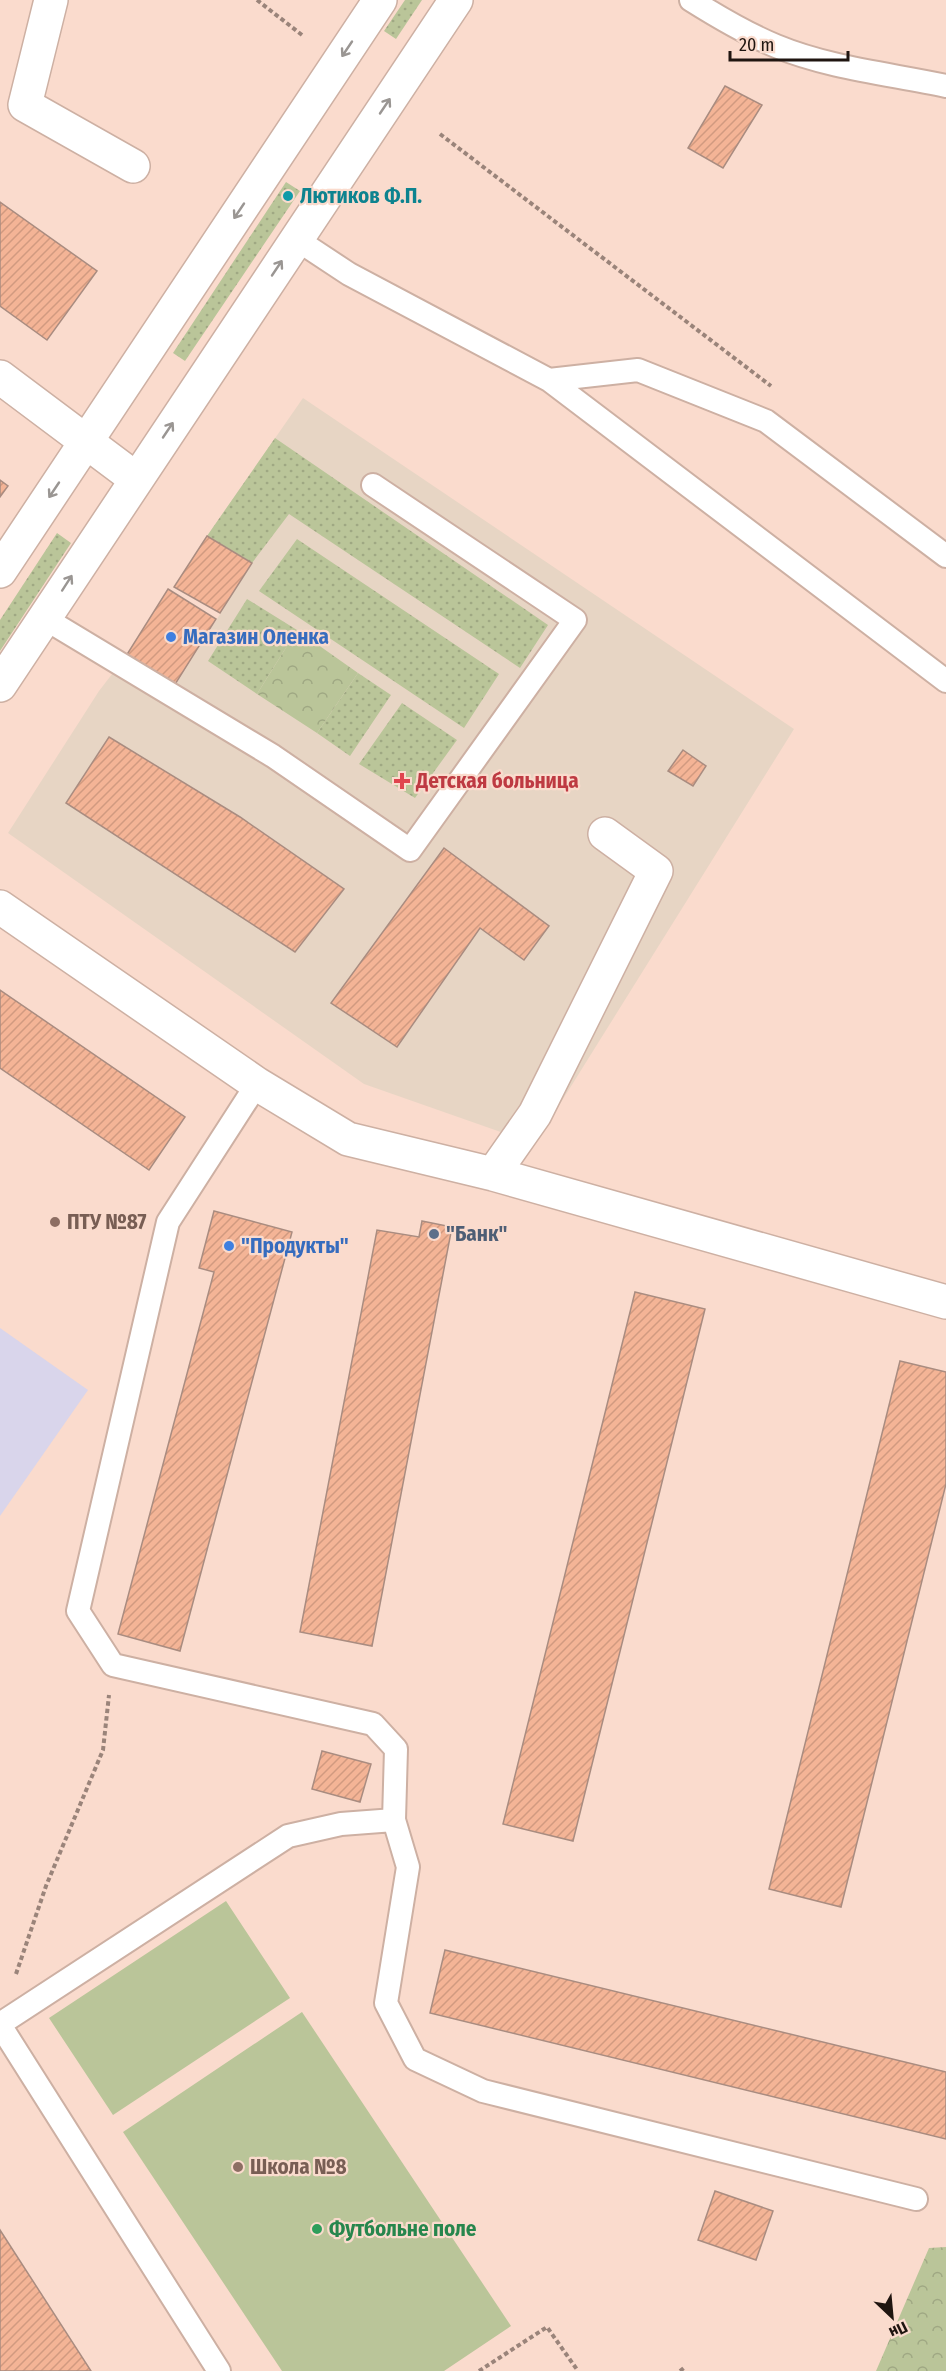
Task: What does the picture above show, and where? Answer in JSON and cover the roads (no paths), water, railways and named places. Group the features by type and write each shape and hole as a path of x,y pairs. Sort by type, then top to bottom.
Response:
{"street":[{"path":"51,0 25,105 133,166"},
{"path":"0,571 380,0"},
{"path":"0,685 456,0"},
{"path":"0,377 136,478"},
{"path":"493,1174 535,1114 656,871 605,834"},
{"path":"0,907 257,1084 348,1139 493,1174 946,1302"}],"lane":[{"path":"691,0 713,14 777,46 828,61 946,86"},
{"path":"296,239 349,274 549,380 946,681"},
{"path":"549,380 638,370 766,421 946,556"},
{"path":"44,618 273,756 410,850 575,620 373,485"},
{"path":"257,1084 168,1222 78,1611 113,1665 373,1724 396,1749 394,1820 408,1868 386,2003 415,2059 483,2091 916,2199"},
{"path":"219,2371 0,2024 288,1836 341,1824 394,1820"}],"place":[{"name":"Лютиков Ф.П.","path":"288,196"},
{"name":"Магазин Оленка","path":"171,637"},
{"name":"Детская больница","path":"402,781"},
{"name":"ПТУ №87","path":"55,1222"},
{"name":"\"Банк\"","path":"434,1234"},
{"name":"\"Продукты\"","path":"229,1246"},
{"name":"Школа №8","path":"238,2167"},
{"name":"Футбольне поле","path":"317,2229"}]}
